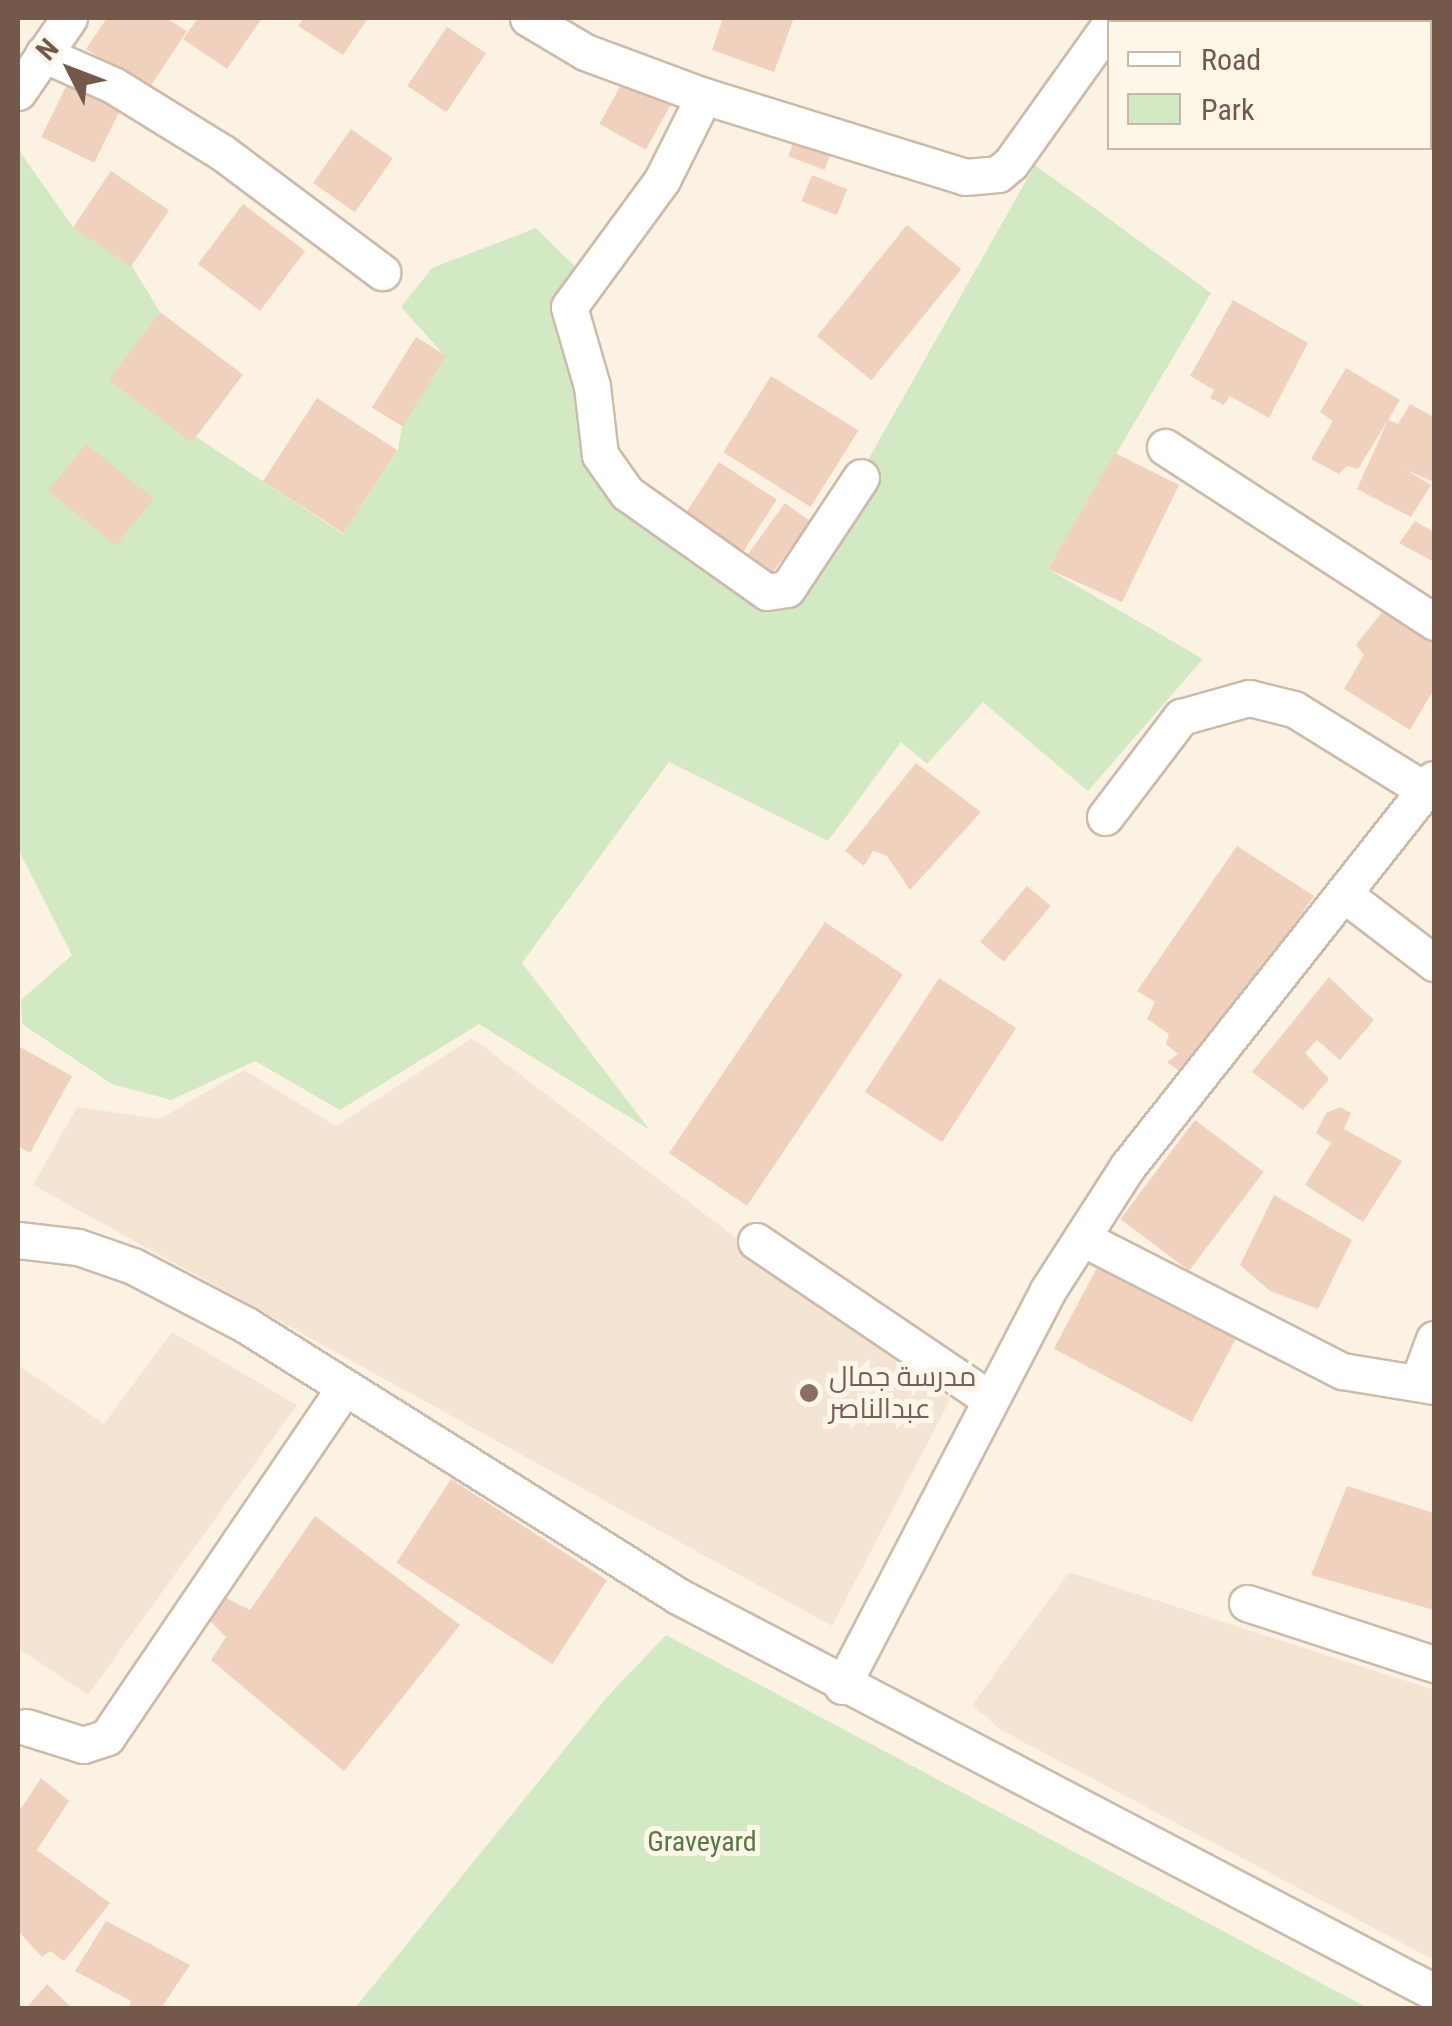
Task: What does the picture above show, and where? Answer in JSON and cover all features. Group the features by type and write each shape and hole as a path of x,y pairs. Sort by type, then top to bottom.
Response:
{"street":[{"path":"18,92 68,18"},
{"path":"528,18 585,52 704,96 932,168 985,177 1010,163 1107,27"},
{"path":"44,54 113,85 223,152 382,272"},
{"path":"704,96 662,180 569,307 592,386 600,455 627,493 767,592 788,589 861,477"},
{"path":"1165,447 1434,622"},
{"path":"842,1686 988,1399 1128,1166 1430,785 1294,709 1248,698 1181,718 1106,818"},
{"path":"1345,894 1434,963"},
{"path":"1082,1238 1342,1371 1426,1384 1434,1338"},
{"path":"18,1240 78,1246 132,1266 246,1325 678,1596 842,1686 1434,1992"},
{"path":"756,1241 988,1399"},
{"path":"26,1727 84,1745 107,1738 344,1390"},
{"path":"1246,1602 1434,1664"}],"shaded area":[{"path":"472,1038 950,1400 832,1626 33,1185 77,1107 160,1119 244,1070 336,1126"},
{"path":"172,1332 297,1405 88,1695 18,1648 18,1365 104,1424"},
{"path":"1069,1572 1434,1690 1434,1960 1001,1730 972,1705"}],"green space":[{"path":"18,149 73,227 132,266 160,312 110,380 343,534 398,450 402,426 446,357 401,307 432,268 536,228 585,276 570,322 627,493 779,592 869,458 1035,165 1211,293 1048,569 1203,659 1088,791 983,702 927,764 901,742 828,841 669,762 522,963 650,1130 479,1024 340,1110 255,1061 171,1100 112,1084 22,1024 21,1000 72,955 18,849"},
{"name":"Graveyard","path":"666,1635 1368,2008 355,2008 607,1697"}],"building":[{"path":"107,18 166,18 187,31 148,90 86,49"},
{"path":"198,18 262,18 227,69 183,39"},
{"path":"304,18 368,18 343,55 298,26"},
{"path":"723,18 794,18 774,72 712,50"},
{"path":"1331,18 1409,18 1409,20"},
{"path":"447,27 486,53 446,112 407,86"},
{"path":"1434,64 1434,131 1432,130"},
{"path":"72,74 125,100 94,163 41,137"},
{"path":"626,76 672,102 646,150 599,124"},
{"path":"351,129 393,158 355,212 313,183"},
{"path":"798,130 834,144 824,170 788,156"},
{"path":"111,171 169,210 131,267 73,227"},
{"path":"812,175 847,189 837,215 802,201"},
{"path":"243,204 305,251 260,311 198,264"},
{"path":"907,225 961,269 871,380 817,336"},
{"path":"1233,300 1308,343 1269,418 1230,396 1224,405 1210,398 1214,390 1190,376"},
{"path":"160,312 243,375 192,442 109,380"},
{"path":"416,337 447,356 403,426 372,407"},
{"path":"1346,368 1400,400 1358,469 1347,466 1339,474 1311,459 1333,421 1320,412"},
{"path":"771,376 858,431 811,507 723,452"},
{"path":"317,398 398,450 344,533 263,481"},
{"path":"1410,404 1434,417 1434,482 1406,470 1431,485 1411,517 1357,489 1388,420 1398,424"},
{"path":"86,444 154,499 116,545 48,491"},
{"path":"1115,453 1179,485 1122,602 1048,569"},
{"path":"719,462 777,500 741,555 683,517"},
{"path":"785,503 810,521 769,578 744,560"},
{"path":"1415,521 1434,532 1434,562 1399,543"},
{"path":"1386,607 1434,644 1434,689 1410,730 1344,689 1364,655 1356,645"},
{"path":"916,763 981,812 910,890 887,856 873,851 864,866 845,851"},
{"path":"1237,846 1314,896 1186,1076 1167,1062 1178,1054 1166,1044 1169,1034 1147,1019 1155,1002 1137,991"},
{"path":"1027,886 1051,906 1004,962 980,942"},
{"path":"825,922 903,975 747,1206 669,1153"},
{"path":"1329,977 1374,1020 1340,1060 1317,1040 1305,1053 1329,1079 1303,1110 1252,1072"},
{"path":"939,978 1016,1028 942,1142 865,1092"},
{"path":"18,1046 72,1076 30,1153 18,1146"},
{"path":"1340,1107 1351,1113 1344,1129 1402,1161 1363,1222 1305,1185 1331,1143 1316,1133 1326,1113"},
{"path":"1195,1120 1264,1172 1189,1271 1120,1219"},
{"path":"1274,1195 1352,1240 1318,1309 1270,1291 1240,1265"},
{"path":"1099,1264 1237,1337 1192,1422 1054,1349"},
{"path":"451,1479 607,1580 553,1664 397,1563"},
{"path":"1347,1486 1434,1513 1434,1610 1311,1575"},
{"path":"315,1516 460,1625 344,1771 211,1660 226,1637 207,1618 226,1598 250,1610"},
{"path":"41,1778 69,1801 37,1850 110,1903 64,1961 50,1951 42,1957 18,1931 18,1813"},
{"path":"106,1921 190,1965 161,2008 129,2008 131,2001 75,1971"},
{"path":"47,1984 72,2008 26,2008"}],"place":[{"name":"مدرسة جمال عبدالناصر","path":"809,1393"}]}
